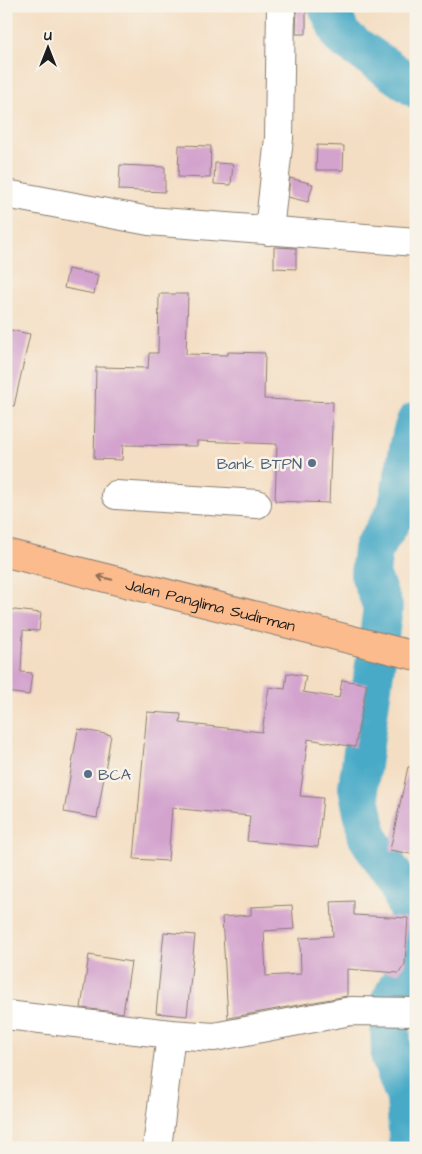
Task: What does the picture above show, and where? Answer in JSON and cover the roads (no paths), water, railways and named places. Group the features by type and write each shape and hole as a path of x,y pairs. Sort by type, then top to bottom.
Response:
{"main road":[{"name":"Jalan Panglima Sudirman","path":"6,553 410,654"}],"street":[{"path":"269,231 279,138 281,6"},
{"path":"6,194 149,221 416,242"},
{"path":"116,495 257,504"},
{"path":"6,1015 171,1034 214,1036 362,1010 412,1011"},
{"path":"157,1148 171,1034"}],"waterway":[{"path":"328,6 342,37 416,88"},
{"path":"409,1148 406,1098 391,1058 390,1002 408,968 411,918 398,883 368,837 358,787 383,607 370,574 373,549 397,511 416,422"}],"place":[{"name":"Bank BTPN","path":"312,463"},
{"name":"BCA","path":"88,774"}]}
